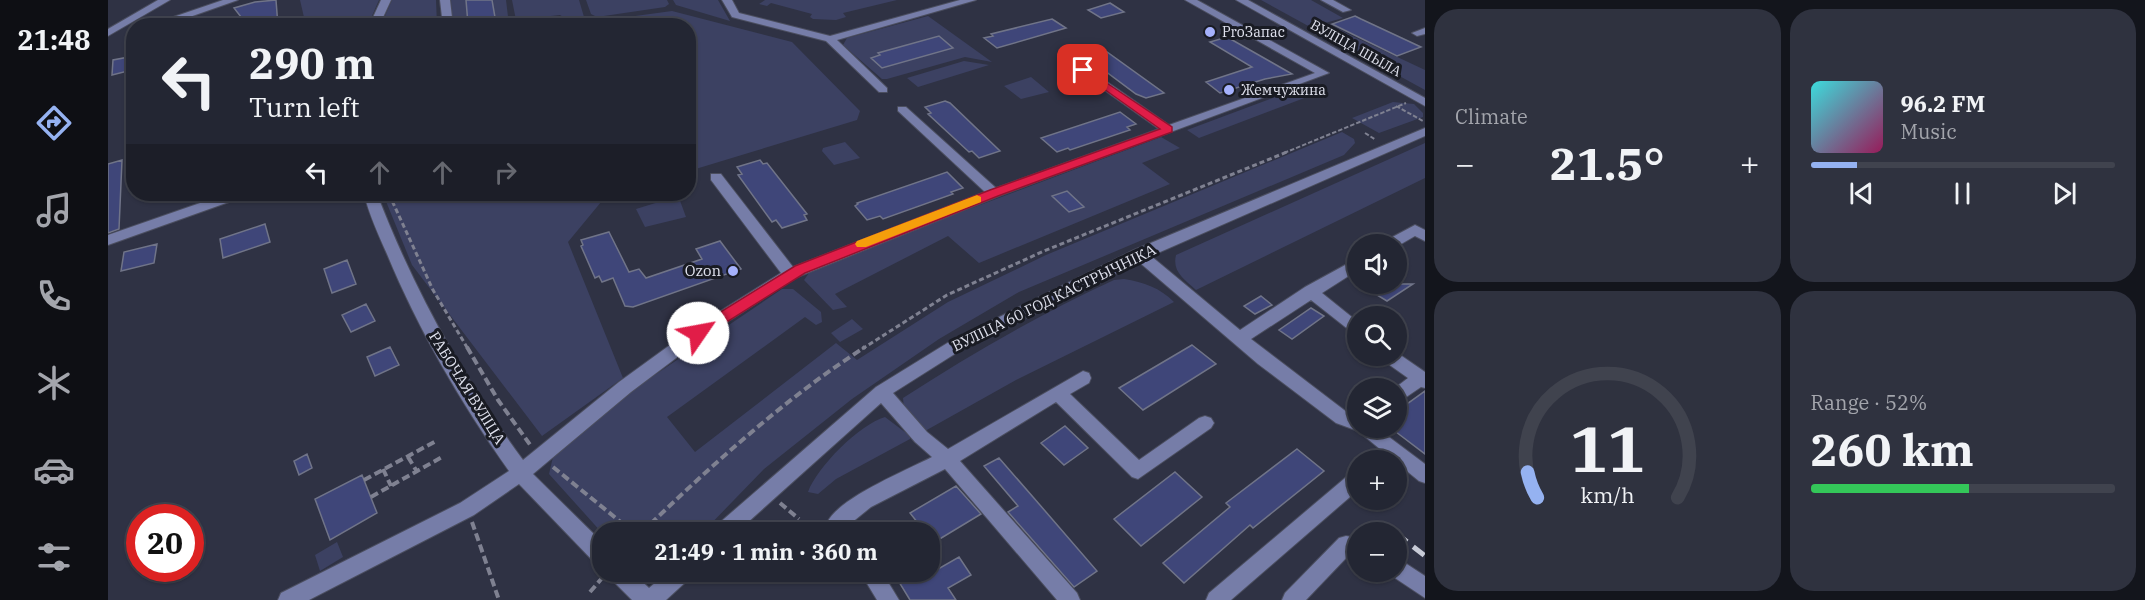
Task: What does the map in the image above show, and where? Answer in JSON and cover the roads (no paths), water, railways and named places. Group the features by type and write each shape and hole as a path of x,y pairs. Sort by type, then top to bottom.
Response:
{"street":[{"path":"134,18 165,0"},
{"path":"202,18 203,10 214,0"},
{"path":"178,18 233,0"},
{"path":"378,18 386,0"},
{"path":"445,0 447,18"},
{"path":"727,0 735,15 830,39 971,0"},
{"path":"288,600 467,509 521,473 625,387 698,333 790,274 994,193 1324,73 1190,0"},
{"name":"ВУЛІЦА ШЫЛА","path":"1241,0 1422,102"},
{"path":"1326,0 1346,10"},
{"path":"108,33 126,23"},
{"path":"108,39 126,33"},
{"path":"830,39 883,90"},
{"path":"1066,58 1168,130"},
{"path":"902,109 994,193"},
{"name":"ВУЛІЦА 60 ГОД КАСТРЫЧНІКА","path":"735,522 882,392 955,346 1004,319 1139,254 1425,132"},
{"path":"716,177 790,274"},
{"path":"108,240 195,201"},
{"name":"РАБОЧАЯ ВУЛІЦА","path":"373,201 409,294 457,377 521,473 592,546"},
{"path":"1407,237 1422,230"},
{"path":"1139,254 1239,338 1347,420"},
{"path":"1239,338 1347,269"},
{"path":"1310,291 1347,322"},
{"path":"1404,366 1423,379 1407,390"},
{"path":"838,522 864,501 947,459 1083,378"},
{"path":"882,392 921,436 947,459 1070,600"},
{"path":"1059,394 1138,471 1205,423"},
{"path":"1378,438 1425,475"},
{"path":"1216,600 1347,488"},
{"path":"1292,600 1347,545"},
{"path":"1407,575 1425,588"},
{"path":"628,582 646,600"},
{"path":"651,600 671,582"},
{"path":"877,582 889,600"}],"railway":[{"path":"1407,542 1425,556"}],"place":[{"name":"ProЗапас","path":"1210,32"},
{"name":"Жемчужина","path":"1229,90"},
{"name":"Ozon","path":"733,271"}]}
